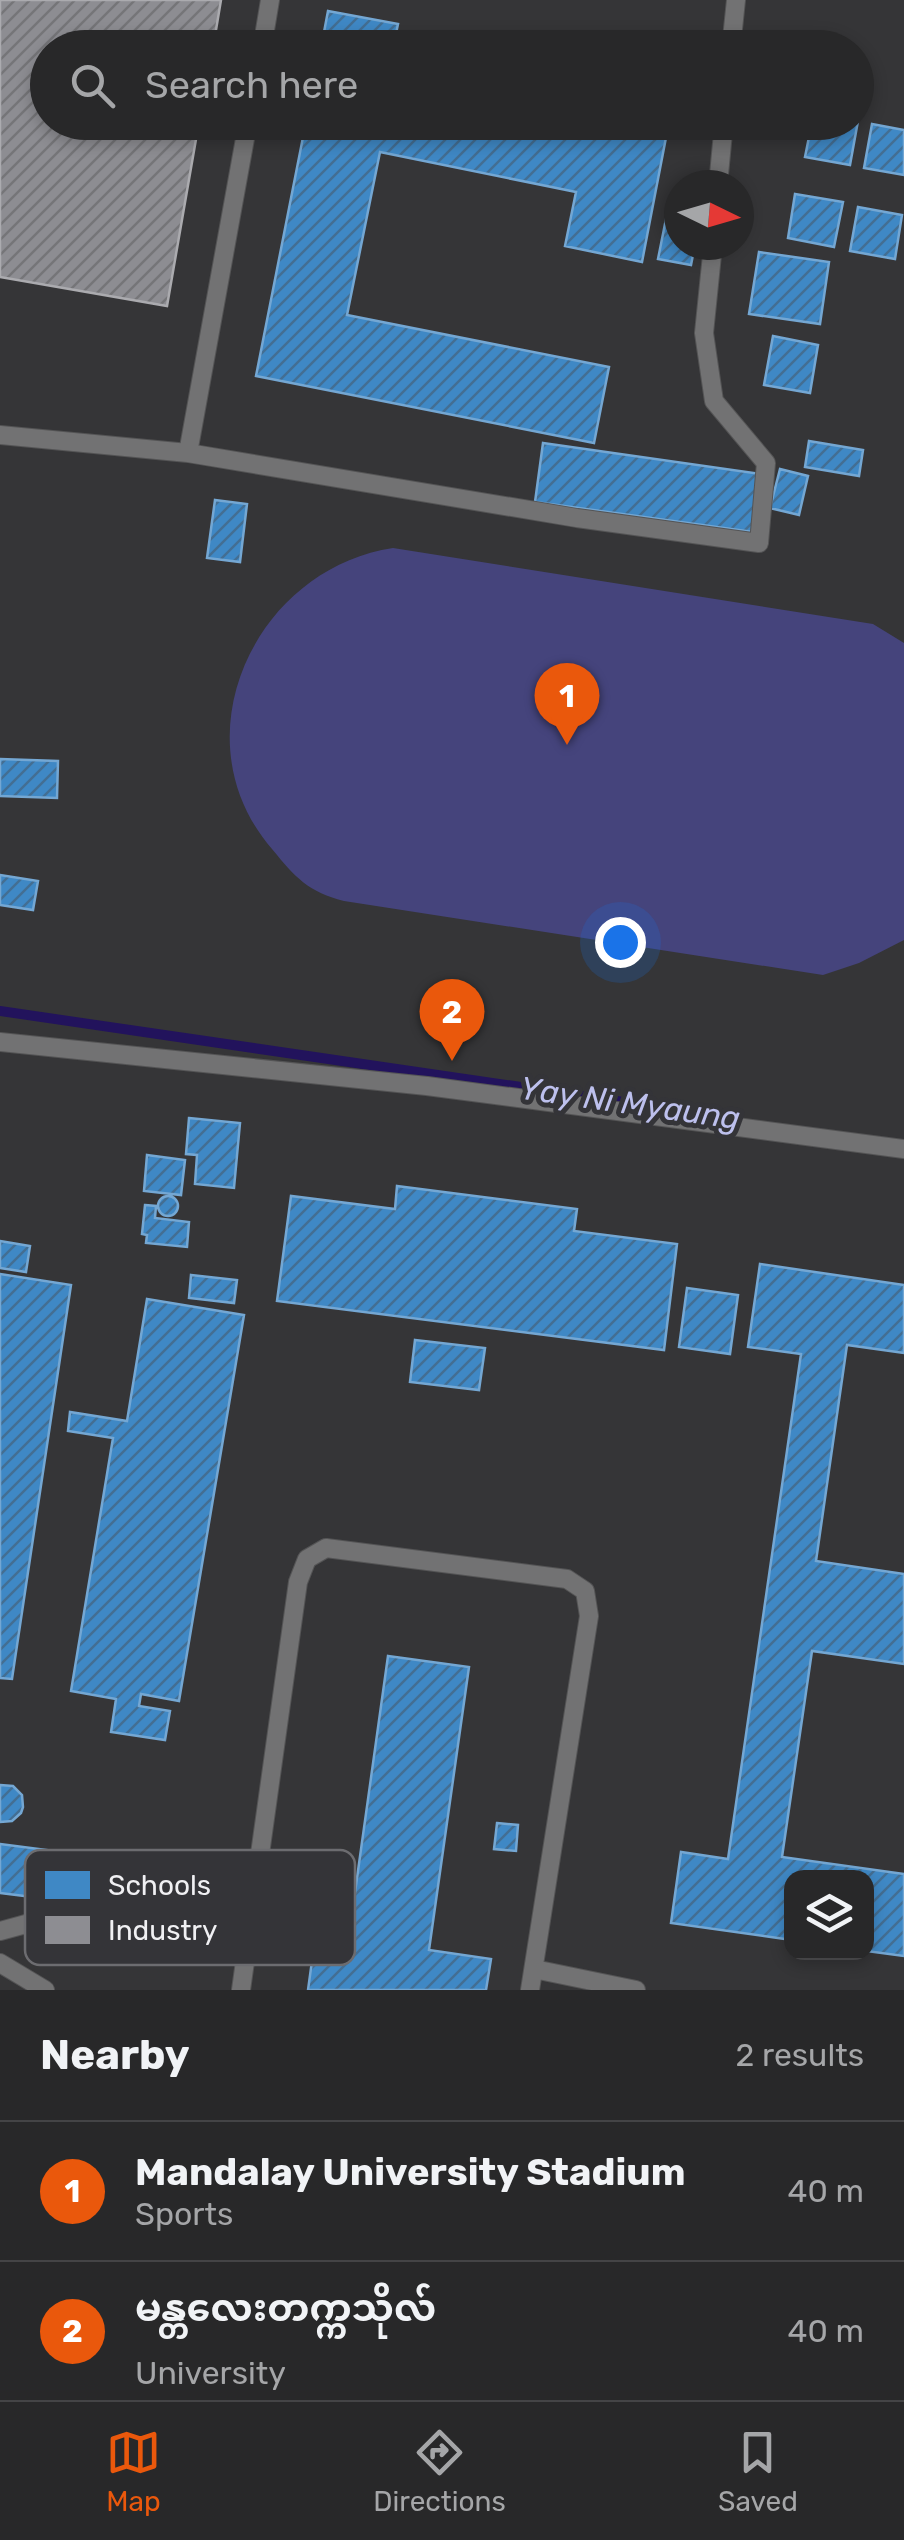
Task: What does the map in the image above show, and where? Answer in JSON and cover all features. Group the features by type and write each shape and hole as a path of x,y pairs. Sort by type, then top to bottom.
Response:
{"lane":[{"path":"265,30 270,0"},
{"path":"733,30 736,0"},
{"path":"188,453 245,140"},
{"path":"719,170 722,140"},
{"path":"0,435 188,453 576,518 759,543 766,464 714,401 704,334 711,260"},
{"path":"0,1042 428,1086 904,1150"},
{"path":"261,1850 298,1582 307,1559 326,1548 566,1579 585,1592 589,1616 530,1990"},
{"path":"0,1931 25,1924"},
{"path":"0,1963 45,1990"},
{"path":"241,1990 245,1965"},
{"path":"534,1970 636,1990"}],"shaded area":[{"path":"393,548 873,624 904,643 904,940 859,963 823,975 344,901 303,882 272,849 244,805 231,758 232,711 245,665 269,623 302,588 344,562"}],"building: Schools":[{"path":"328,11 398,24 397,30 324,30"},
{"path":"874,124 904,130 904,175 864,168 869,140 874,140"},
{"path":"302,140 666,140 642,262 565,246 576,192 380,152 347,315 609,367 594,443 256,376"},
{"path":"808,140 855,140 850,165 805,157"},
{"path":"795,194 843,202 834,247 788,238"},
{"path":"858,207 902,215 895,259 850,251"},
{"path":"664,229 664,260 692,260 691,265 658,259"},
{"path":"759,252 829,262 820,324 749,314"},
{"path":"773,336 818,345 810,393 764,385"},
{"path":"809,441 863,450 859,476 805,467"},
{"path":"543,443 761,474 753,532 535,502"},
{"path":"780,469 808,476 799,515 770,508"},
{"path":"215,500 247,504 240,562 207,558"},
{"path":"0,759 58,761 57,798 0,796"},
{"path":"0,875 38,881 33,910 0,905"},
{"path":"189,1118 240,1123 234,1188 195,1184 197,1155 186,1154"},
{"path":"147,1155 185,1160 181,1195 144,1191"},
{"path":"397,1186 577,1209 574,1231 677,1244 664,1350 277,1301 291,1196 395,1209"},
{"path":"164,1196 172,1196 178,1206 172,1216 164,1216 158,1210 158,1202"},
{"path":"145,1205 156,1206 155,1218 189,1222 187,1247 146,1243 147,1235 142,1234"},
{"path":"0,1241 30,1246 26,1272 0,1268"},
{"path":"760,1264 904,1285 904,1353 847,1345 816,1561 904,1574 904,1664 812,1651 782,1857 904,1874 904,1956 874,1952 874,1870 784,1870 784,1939 671,1923 681,1852 728,1859 801,1354 748,1347"},
{"path":"0,1274 71,1285 12,1679 0,1678"},
{"path":"191,1275 237,1280 234,1303 189,1298"},
{"path":"687,1288 738,1295 730,1354 679,1347"},
{"path":"147,1299 244,1315 179,1701 141,1694 139,1706 170,1711 165,1740 111,1732 116,1699 71,1691 113,1438 68,1431 70,1412 127,1421"},
{"path":"415,1340 485,1348 479,1390 410,1382"},
{"path":"388,1656 469,1667 429,1950 491,1959 486,1990 308,1990 311,1965 355,1965 355,1892"},
{"path":"0,1785 13,1786 22,1795 21,1813 12,1821 0,1822"},
{"path":"497,1823 518,1825 516,1851 494,1849"},
{"path":"0,1844 47,1850 25,1850 25,1896 0,1893"}],"building: Industry":[{"path":"0,0 221,0 216,30 30,30 30,140 196,140 167,306 0,277"}],"waterway":[{"name":"Yay Ni Myaung","path":"0,1011 726,1117"}],"place":[{"name":"Mandalay University Stadium","path":"567,745"},
{"name":"မန္တလေးတက္ကသိုလ်","path":"452,1061"}]}
